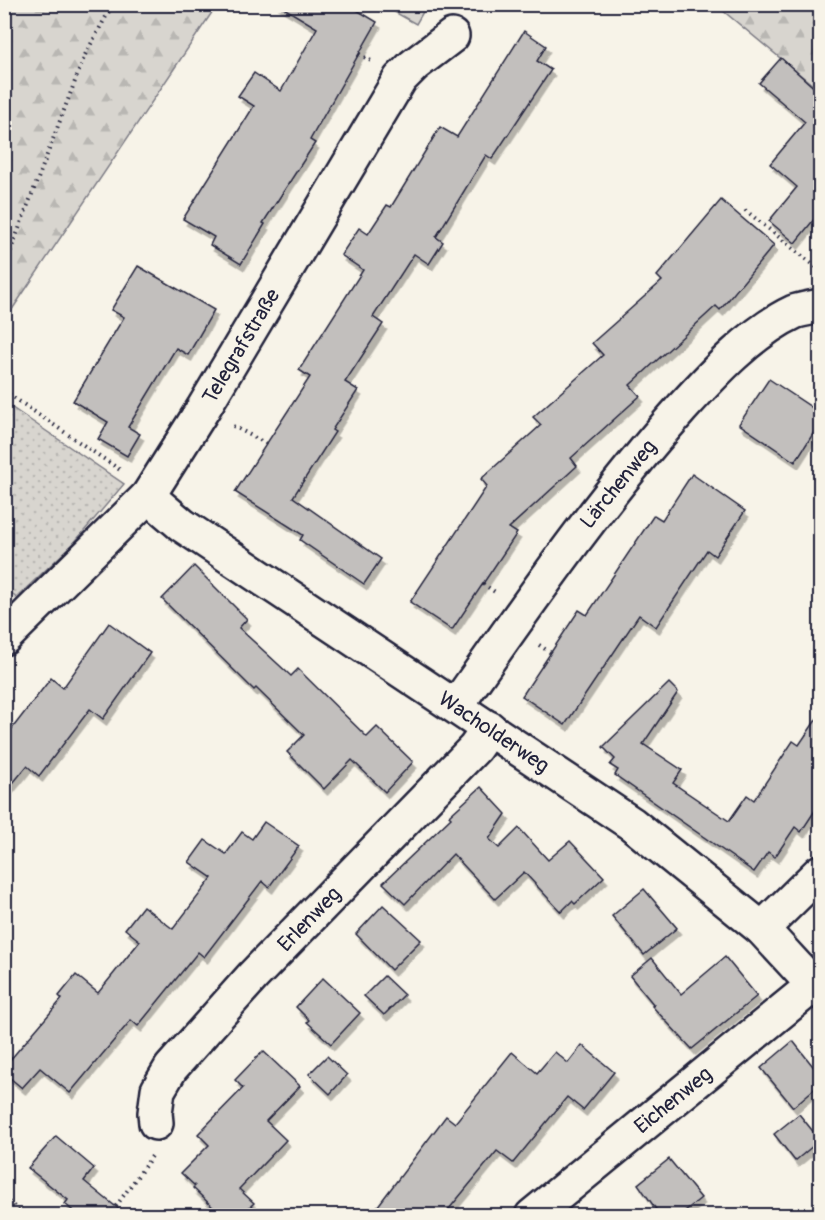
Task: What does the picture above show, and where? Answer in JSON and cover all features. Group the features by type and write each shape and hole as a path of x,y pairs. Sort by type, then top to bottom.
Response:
{"street":[{"name":"Telegrafstraße","path":"4,638 148,496 203,410 400,79 414,65 452,36"},
{"name":"Lärchenweg","path":"456,706 573,541 642,452 704,384 753,338 795,312 820,306"},
{"name":"Wacholderweg","path":"148,496 182,525 632,824 762,929 818,988"},
{"name":"Erlenweg","path":"156,1123 158,1090 171,1068 253,976 475,748 489,728"},
{"path":"762,929 820,872"},
{"name":"Eichenweg","path":"532,1215 818,988"}],"path":[{"path":"4,268 85,55 113,4"},
{"path":"745,210 820,270"},
{"path":"4,391 134,479 148,496"},
{"path":"109,1215 152,1156 156,1142 156,1123"},
{"path":"4,1198 25,1215"}],"green space":[{"path":"427,4 416,24 382,5"},
{"path":"4,5 217,5 5,320"},
{"path":"716,5 820,5 820,91"},
{"path":"5,403 124,484 73,544 16,598 5,586"}],"building":[{"path":"277,4 347,4 377,22 310,140 315,143 263,223 265,224 241,264 210,245 214,237 183,219 254,106 238,96 254,73 281,91 317,28"},
{"path":"524,31 546,46 537,61 551,70 492,159 486,155 436,237 443,242 429,264 414,254 373,317 383,324 345,382 358,390 332,430 335,432 293,497 381,559 364,584 300,540 303,535 235,492 310,377 299,370 363,270 341,255 359,228 368,234 387,205 391,207 440,127 457,137"},
{"path":"781,58 820,93 820,212 795,243 769,221 797,187 770,164 805,122 759,83"},
{"path":"721,200 774,245 720,310 716,306 630,385 640,396 571,458 577,466 509,528 517,533 452,630 410,602 487,486 481,479 541,425 533,417 603,355 592,343 662,281 657,276"},
{"path":"138,266 214,310 188,355 176,348 128,427 140,434 127,456 98,439 108,422 73,401 124,317 111,310"},
{"path":"769,379 820,413 820,423 795,462 739,424"},
{"path":"692,474 745,511 715,556 707,550 656,627 639,615 565,725 522,696 579,610 587,615 654,515 662,520"},
{"path":"194,566 247,619 239,628 291,676 298,669 367,737 377,727 413,762 385,792 352,760 324,789 287,752 304,735 256,688 254,690 162,599"},
{"path":"109,623 150,653 103,719 90,709 39,776 27,766 4,794 4,739 51,678 63,688"},
{"path":"669,683 678,692 643,744 682,770 673,783 729,821 747,795 754,800 793,741 799,745 820,714 820,803 801,832 795,827 775,857 768,852 754,872 615,775 618,770 610,765 615,759 603,747"},
{"path":"481,787 506,814 489,839 499,848 519,828 548,860 570,841 604,877 575,904 572,901 561,912 524,872 495,899 453,854 405,904 383,883"},
{"path":"264,822 299,846 269,887 262,881 204,957 198,952 138,1026 131,1020 70,1093 40,1068 22,1088 4,1073 4,1067 62,999 59,996 76,975 98,993 140,941 125,929 143,906 173,929 212,878 189,862 205,840 226,854 242,832 252,839"},
{"path":"644,889 677,928 644,955 612,916"},
{"path":"383,905 421,940 391,970 356,934"},
{"path":"725,957 757,996 692,1049 652,1006 654,1005 630,976 652,958 681,994"},
{"path":"384,976 404,995 384,1015 364,996"},
{"path":"323,978 360,1013 331,1044 307,1022 309,1020 296,1007"},
{"path":"793,1041 820,1075 820,1084 793,1107 761,1068"},
{"path":"582,1045 614,1072 583,1110 567,1097 513,1163 497,1151 444,1215 371,1215 446,1116 455,1123 512,1052 537,1073 555,1052 568,1063"},
{"path":"263,1051 300,1086 266,1121 286,1140 239,1189 254,1203 241,1215 221,1215 181,1173 209,1145 198,1134 243,1088 235,1080"},
{"path":"327,1056 347,1075 330,1094 309,1074"},
{"path":"799,1114 820,1140 795,1161 774,1134"},
{"path":"56,1136 94,1168 84,1181 126,1215 78,1215 65,1204 68,1200 28,1168"},
{"path":"669,1159 701,1198 680,1215 660,1215 638,1184"}]}
